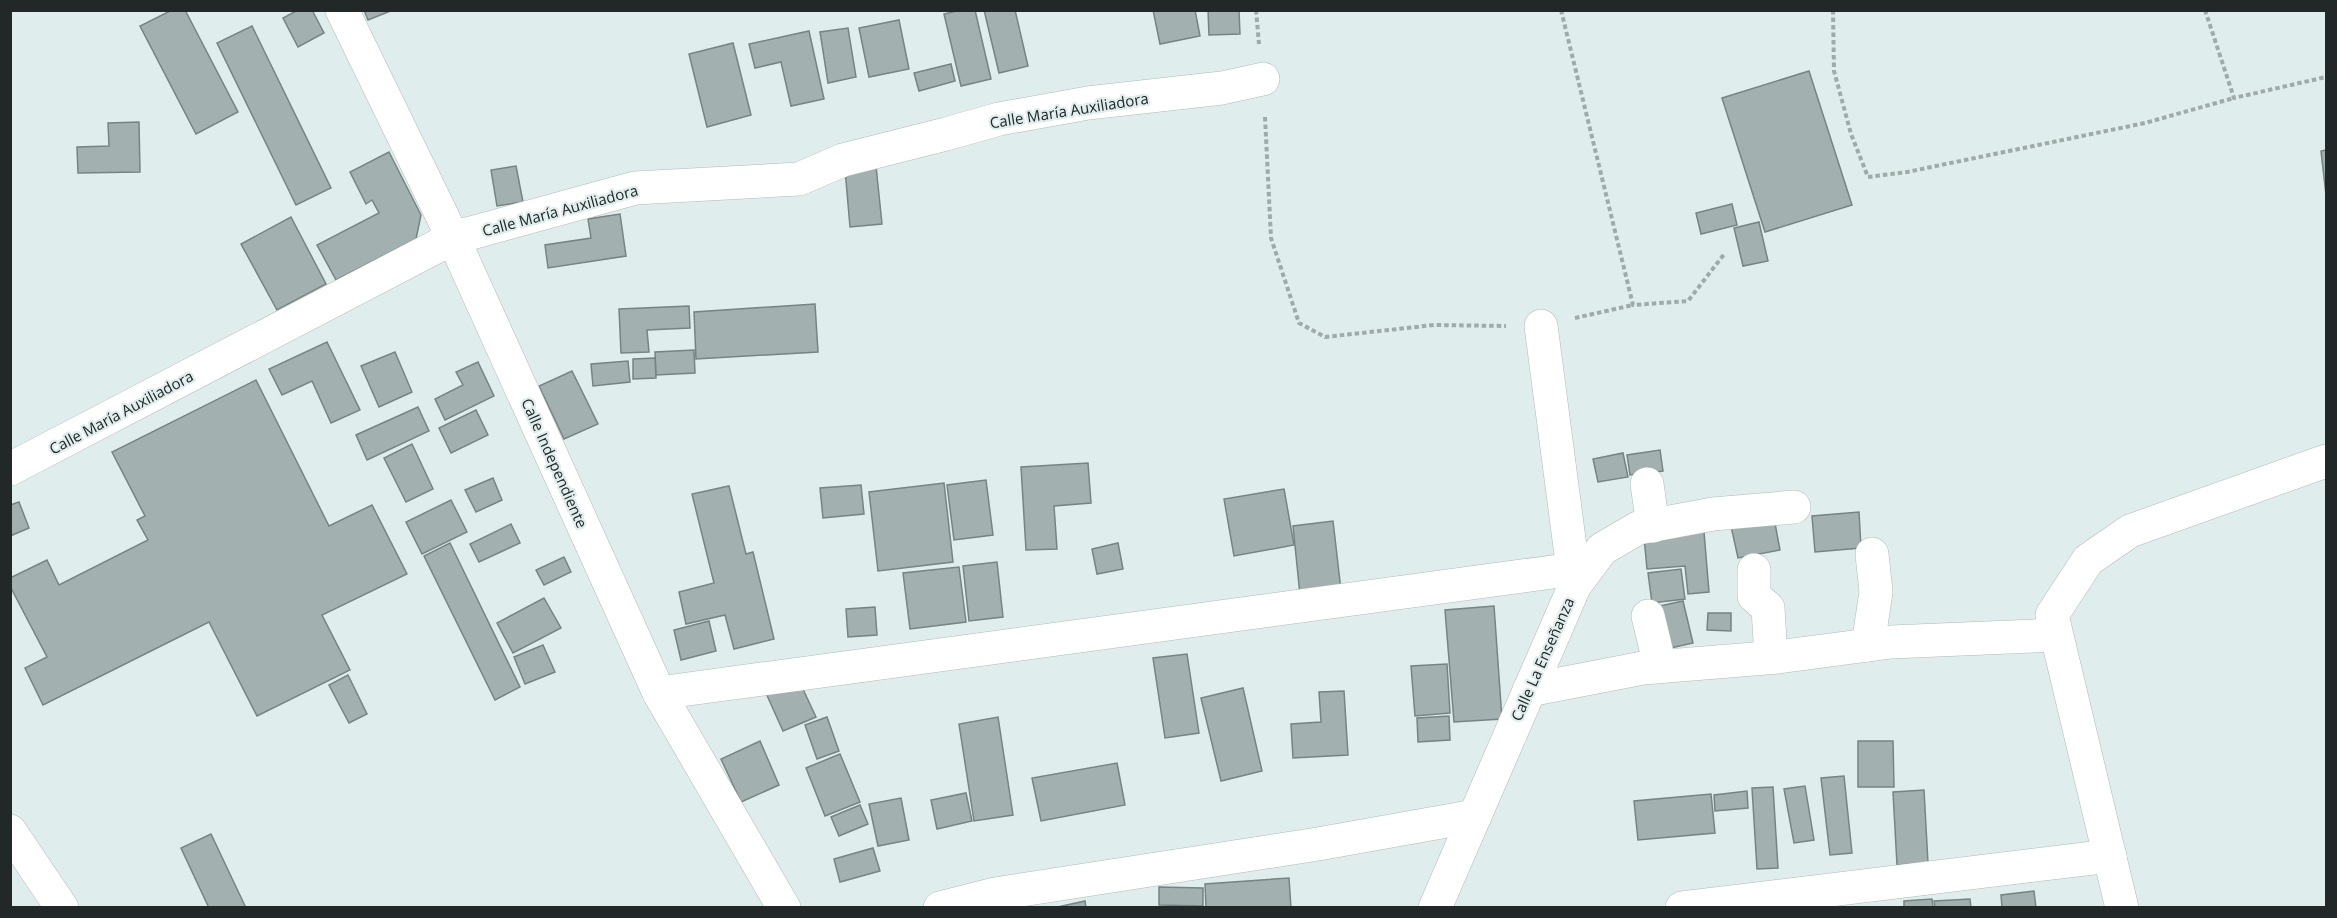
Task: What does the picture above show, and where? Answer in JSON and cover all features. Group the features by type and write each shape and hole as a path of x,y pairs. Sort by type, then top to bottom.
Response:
{"street":[{"name":"Calle Independiente","path":"342,10 453,238 659,693 784,908"},
{"name":"Calle María Auxiliadora","path":"10,469 453,238 635,188 799,179 843,160 999,118 1088,104 1222,88 1263,79"},
{"path":"659,693 1575,577 1541,326"},
{"path":"2122,908 2052,615 2088,560 2130,531 2326,461"},
{"path":"1647,484 1653,526"},
{"name":"Calle La Enseñanza","path":"1435,908 1575,577 1602,549 1638,528 1713,514 1794,507"},
{"path":"1868,645 1876,592 1872,554"},
{"path":"1754,570 1754,596 1768,608 1772,657"},
{"path":"1648,616 1660,666"},
{"path":"1529,690 1660,666 1772,657 1868,645 2056,635"},
{"path":"940,908 995,894 1318,844 1475,816"},
{"path":"10,831 62,908"},
{"path":"1682,908 2110,856"}],"path":[{"path":"1256,10 1263,79 1271,238 1299,323 1325,337 1434,325 1541,326 1633,305 1688,301 1725,253"},
{"path":"1561,10 1633,305"},
{"path":"1833,10 1834,71 1851,134 1868,177 1907,172 2145,123 2234,98 2326,77"},
{"path":"2205,10 2234,98"}],"building":[{"path":"172,10 185,10 238,112 196,134 140,26"},
{"path":"298,10 312,10 324,33 298,47 283,18"},
{"path":"364,10 393,10 368,20"},
{"path":"975,10 991,79 961,86 944,14"},
{"path":"984,10 1015,10 1028,66 999,73"},
{"path":"1153,10 1195,10 1200,36 1160,44"},
{"path":"1208,10 1239,10 1240,34 1209,35"},
{"path":"899,20 909,69 869,77 859,28"},
{"path":"252,26 331,188 296,205 217,43"},
{"path":"848,28 856,77 828,83 820,32"},
{"path":"809,31 824,99 791,106 781,62 755,68 749,44"},
{"path":"733,43 751,115 707,127 689,54"},
{"path":"951,64 955,81 919,91 914,73"},
{"path":"1809,71 1852,205 1765,232 1722,98"},
{"path":"139,122 140,172 78,173 77,147 109,146 108,123"},
{"path":"2326,150 2326,195 2321,151"},
{"path":"389,152 421,215 416,239 336,280 317,245 379,213 372,200 366,204 350,172"},
{"path":"516,166 523,202 497,206 491,170"},
{"path":"876,166 882,224 850,227 845,169"},
{"path":"1732,204 1737,225 1701,234 1696,213"},
{"path":"620,214 626,256 548,268 545,245 591,238 588,219"},
{"path":"291,217 326,284 277,310 241,244"},
{"path":"1759,222 1768,261 1743,266 1734,228"},
{"path":"815,304 818,352 696,359 694,312"},
{"path":"689,306 690,328 647,330 649,352 621,353 619,309"},
{"path":"327,342 360,410 331,423 312,381 282,395 269,369"},
{"path":"694,350 695,373 656,375 655,352"},
{"path":"395,352 412,392 379,407 361,366"},
{"path":"655,358 656,378 633,379 633,359"},
{"path":"628,361 630,382 593,386 591,364"},
{"path":"478,362 494,396 445,420 435,399 463,385 456,372"},
{"path":"572,371 598,424 564,439 539,386"},
{"path":"256,380 329,526 372,505 407,574 322,615 350,670 257,716 209,622 43,705 25,668 47,657 10,586 10,578 47,560 59,585 148,540 137,520 145,516 112,452"},
{"path":"418,407 429,431 367,460 356,435"},
{"path":"476,410 488,435 451,453 439,428"},
{"path":"412,444 433,489 406,502 384,458"},
{"path":"1660,450 1663,471 1630,475 1627,455"},
{"path":"1623,453 1628,477 1598,482 1593,459"},
{"path":"1088,463 1091,503 1054,506 1057,549 1026,550 1021,467"},
{"path":"493,478 502,500 476,512 465,490"},
{"path":"986,480 993,535 954,540 947,485"},
{"path":"944,483 953,562 878,571 869,492"},
{"path":"861,485 864,514 823,518 820,488"},
{"path":"729,486 746,554 753,552 774,639 734,649 725,615 686,624 679,592 714,583 692,494"},
{"path":"1284,489 1294,545 1234,556 1224,499"},
{"path":"451,500 467,532 422,554 406,522"},
{"path":"19,502 29,528 10,536 10,505"},
{"path":"1859,512 1861,548 1815,552 1812,516"},
{"path":"1774,518 1780,550 1738,558 1731,526"},
{"path":"1333,521 1341,590 1300,595 1293,526"},
{"path":"511,524 520,543 479,562 470,544"},
{"path":"1704,532 1709,592 1688,594 1685,566 1647,569 1644,537"},
{"path":"450,543 520,687 495,700 424,556"},
{"path":"1118,543 1123,569 1097,574 1092,549"},
{"path":"564,557 571,572 544,585 536,570"},
{"path":"997,562 1003,617 969,621 963,566"},
{"path":"959,567 966,622 910,629 903,573"},
{"path":"1681,569 1685,599 1652,603 1648,573"},
{"path":"544,598 561,628 513,653 497,623"},
{"path":"1683,601 1693,643 1666,649 1655,607"},
{"path":"1494,606 1502,719 1454,722 1445,610"},
{"path":"875,607 877,635 848,637 846,609"},
{"path":"1708,613 1731,613 1731,631 1707,630"},
{"path":"709,621 716,651 681,660 674,630"},
{"path":"543,645 555,672 525,684 514,657"},
{"path":"1187,654 1199,733 1165,738 1153,658"},
{"path":"1447,664 1450,713 1415,716 1411,666"},
{"path":"348,675 367,714 349,723 329,685"},
{"path":"802,687 816,717 783,731 765,691"},
{"path":"1243,688 1262,771 1221,781 1201,698"},
{"path":"1344,691 1348,755 1293,758 1291,724 1321,722 1319,692"},
{"path":"1449,716 1450,740 1418,742 1417,718"},
{"path":"827,717 839,751 817,759 805,725"},
{"path":"998,717 1013,815 974,821 959,724"},
{"path":"760,741 779,785 741,802 721,759"},
{"path":"1858,741 1893,741 1894,787 1858,787"},
{"path":"840,754 860,802 825,816 806,768"},
{"path":"1117,763 1125,805 1041,821 1032,778"},
{"path":"1844,776 1852,853 1830,855 1821,778"},
{"path":"1805,786 1814,840 1794,843 1784,789"},
{"path":"1773,787 1778,868 1757,869 1752,788"},
{"path":"1924,790 1928,863 1897,865 1893,792"},
{"path":"1747,791 1748,808 1715,811 1714,795"},
{"path":"966,793 972,821 937,829 931,800"},
{"path":"1711,794 1715,833 1638,840 1634,801"},
{"path":"901,798 909,840 878,846 869,804"},
{"path":"860,805 868,824 839,836 831,817"},
{"path":"211,834 246,908 209,908 181,848"},
{"path":"873,848 880,871 840,882 834,859"},
{"path":"1289,878 1291,908 1206,908 1205,884"},
{"path":"1159,887 1203,888 1203,906 1159,905"},
{"path":"2034,891 2036,908 2002,908 2001,895"},
{"path":"1932,899 1933,908 1904,908 1904,901"},
{"path":"1970,899 1971,908 1935,908 1934,901"},
{"path":"1085,901 1086,908 1053,908"}]}
